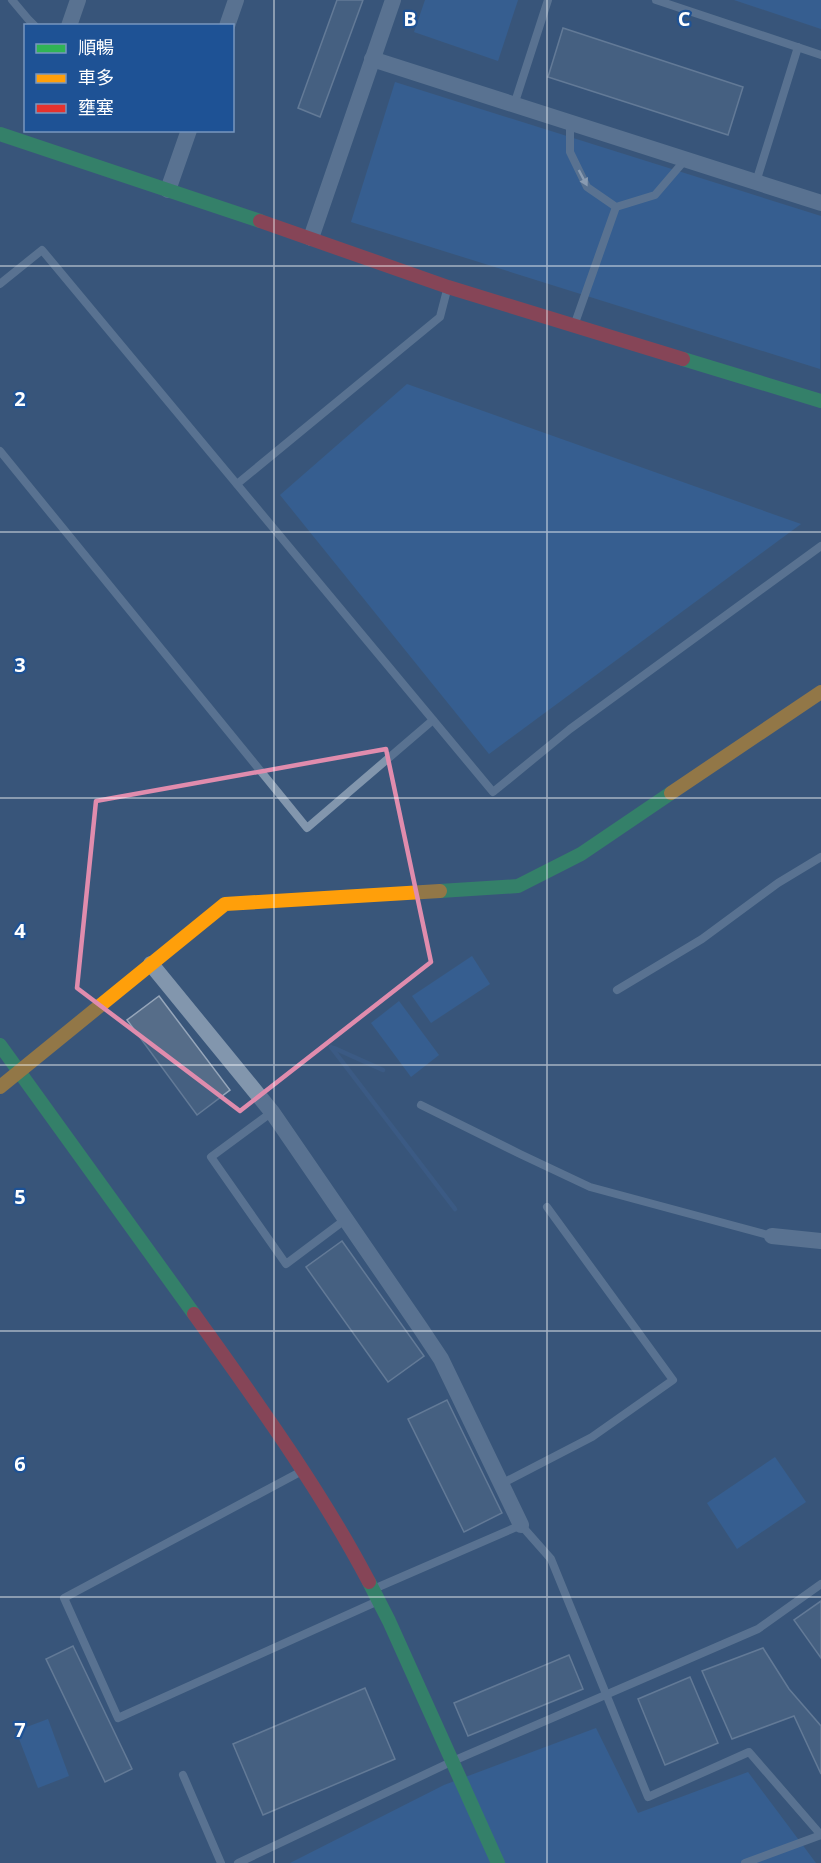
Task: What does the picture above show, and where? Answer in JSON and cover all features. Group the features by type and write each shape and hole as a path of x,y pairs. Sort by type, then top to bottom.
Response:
{"street":[{"path":"70,24 78,0"},
{"path":"228,24 236,0"},
{"path":"311,238 393,0"},
{"path":"372,59 821,203"},
{"path":"168,190 188,132"},
{"path":"0,135 32,137 168,190 448,287 821,401"},
{"path":"0,1087 225,904 518,886 581,854 821,692"},
{"path":"151,964 272,1112 441,1359 521,1526"},
{"path":"0,1045 250,1392 304,1470 345,1536 453,1761 498,1863"},
{"path":"772,1236 821,1241"}],"lane":[{"path":"12,0 33,24"},
{"path":"514,105 548,0"},
{"path":"656,0 821,55"},
{"path":"756,182 798,47"},
{"path":"570,123 570,152 587,187 616,207"},
{"path":"616,207 655,195 685,160"},
{"path":"574,326 616,207"},
{"path":"0,284 42,250 493,792 570,729 821,546"},
{"path":"237,484 440,317 448,287"},
{"path":"0,451 307,828 433,720"},
{"path":"617,990 702,939 778,883 821,857"},
{"path":"421,1105 590,1187 772,1236"},
{"path":"272,1112 211,1156 286,1264 346,1219"},
{"path":"501,1484 592,1437 673,1380 547,1207"},
{"path":"304,1470 64,1598 118,1719 521,1526 551,1559 648,1797 748,1752 821,1835 745,1863"},
{"path":"238,1863 453,1761 758,1629 821,1584"},
{"path":"183,1775 220,1863"}],"highlighted area":[{"path":"386,749 431,962 240,1111 77,988 96,801"}],"shaded area":[{"path":"425,0 518,0 498,61 414,32"},
{"path":"734,0 821,0 821,29"},
{"path":"395,82 821,216 820,369 351,222"},
{"path":"407,384 801,524 489,754 280,495"},
{"path":"472,956 490,984 431,1023 412,996"},
{"path":"399,1001 439,1055 411,1077 371,1023"},
{"path":"775,1457 806,1502 737,1549 707,1503"},
{"path":"48,1719 69,1776 38,1788 16,1731"},
{"path":"596,1728 638,1813 748,1772 816,1863 290,1863 444,1785"}],"building":[{"path":"337,0 363,0 320,117 298,108"},
{"path":"563,28 743,87 728,135 548,77"},
{"path":"159,996 230,1090 197,1115 127,1020"},
{"path":"342,1241 424,1356 388,1382 306,1267"},
{"path":"447,1400 502,1513 464,1532 408,1419"},
{"path":"821,1601 821,1658 794,1620"},
{"path":"73,1646 132,1769 105,1782 46,1659"},
{"path":"763,1648 789,1689 821,1726 821,1774 794,1716 732,1739 702,1671"},
{"path":"569,1655 583,1689 468,1736 454,1703"},
{"path":"690,1677 718,1743 665,1765 638,1699"},
{"path":"365,1688 395,1759 263,1815 233,1744"}],"waterway":[{"path":"331,1047 455,1209"},
{"path":"334,1048 383,1070"}],"traffic: fast":[{"path":"0,134 260,221"},
{"path":"683,359 821,401"},
{"path":"440,891 518,886 581,854 671,793"},
{"path":"0,1045 194,1314"},
{"path":"369,1582 389,1621 498,1863"}],"traffic: slow":[{"path":"671,793 821,692"},
{"path":"0,1087 225,904 440,891"}],"traffic: jam":[{"path":"260,221 448,287 683,359"},
{"path":"194,1314 308,1478 369,1582"}]}
